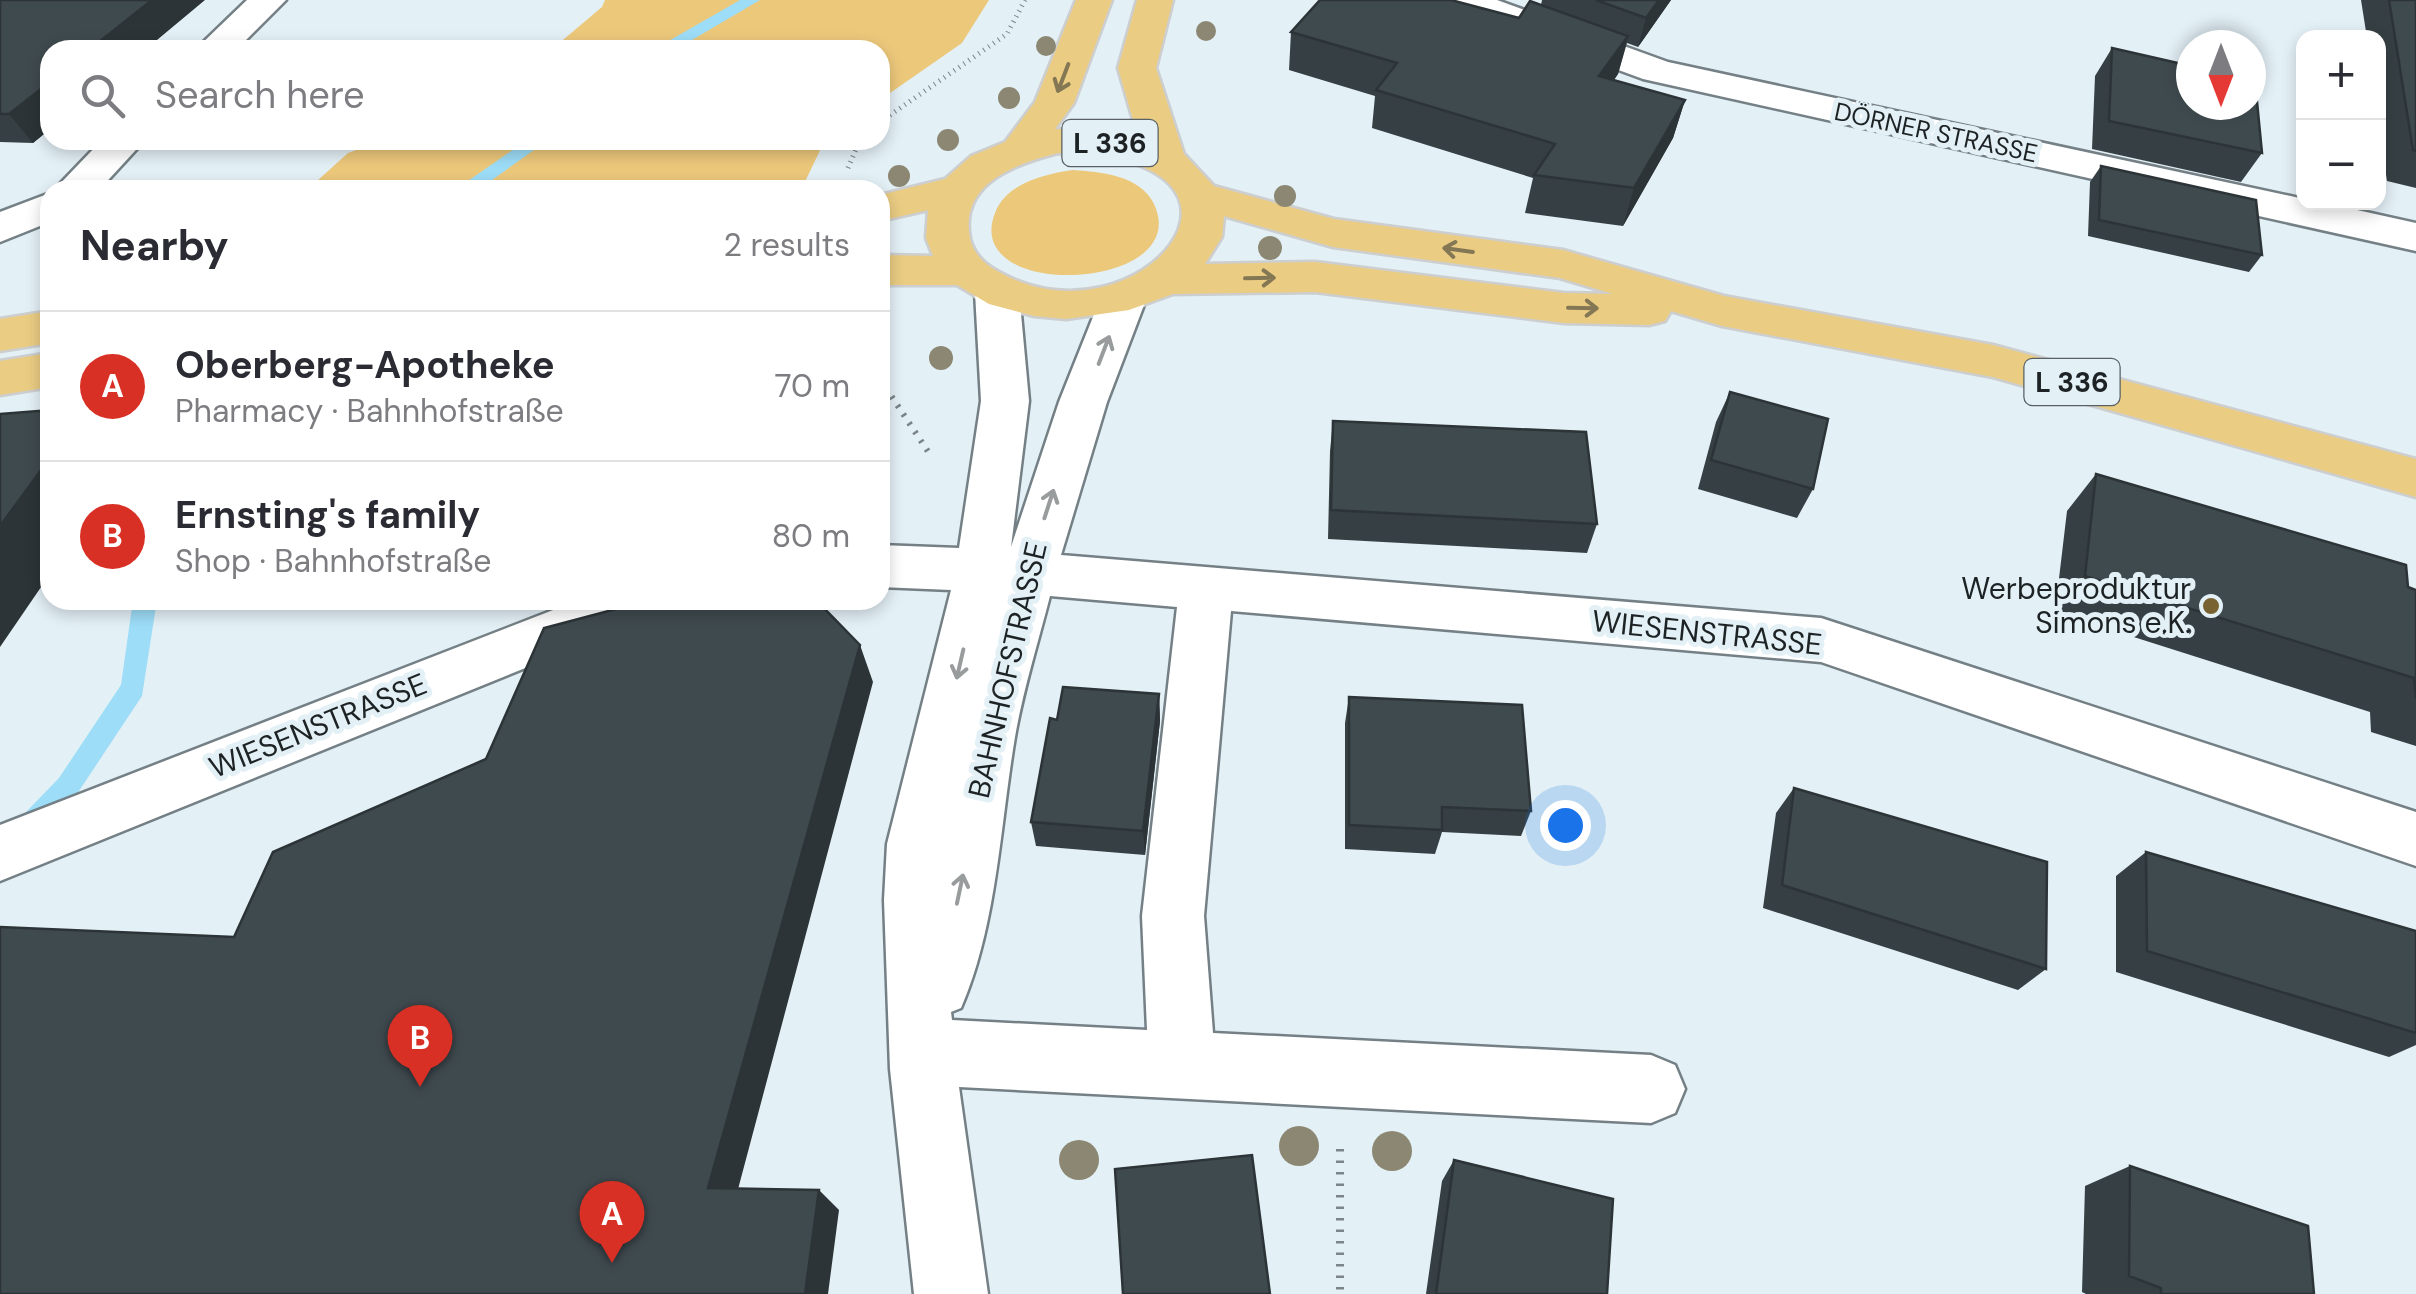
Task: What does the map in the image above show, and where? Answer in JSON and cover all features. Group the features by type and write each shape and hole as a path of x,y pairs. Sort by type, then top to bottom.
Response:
{"main road":[{"path":"1020,150 1054,104 1094,0"},
{"path":"1157,2 1137,68 1166,161"},
{"name":"L 336","path":"890,206 958,189 985,166 1020,150 1058,141 1097,141 1134,147 1166,161 1185,176 1198,194 1333,233 1563,264 1722,311 1992,360 2416,478"},
{"path":"958,189 947,209 944,231 950,252 981,282"},
{"path":"1143,288 1185,260 1200,239 1204,216 1198,194"},
{"name":"L 336","path":"890,271 981,282 1037,303 1081,304 1143,288 1316,277 1564,308 1722,311"},
{"path":"0,335 40,329"},
{"path":"0,378 40,372"}],"street":[{"path":"225,40 268,0"},
{"name":"DÖRNER STRASSE","path":"1463,0 1656,71 2416,237"},
{"path":"85,180 115,150"},
{"path":"0,228 40,210"},
{"name":"BAHNHOFSTRASSE","path":"981,282 1005,401 1006,571"},
{"name":"BAHNHOFSTRASSE","path":"950,1294 923,1052 914,881 917,844 1006,571 1143,288"},
{"name":"WIESENSTRASSE","path":"890,566 1006,571 1821,640 2416,838"},
{"path":"1182,1065 1173,916 1206,588"},
{"name":"WIESENSTRASSE","path":"0,852 612,610"},
{"path":"923,1052 1651,1089"}],"path":[{"path":"890,115 1007,34 1025,0"},
{"path":"1340,1073 1340,1294"}],"shaded area":[{"path":"605,0 989,0 962,43 890,93 890,40 563,40 602,7"},
{"path":"820,150 806,180 318,180 348,153"},
{"path":"1073,170 1119,177 1139,187 1154,204 1158,233 1142,255 1112,269 1077,275 1041,273 1011,262 993,242 995,213 1000,203 1028,182"}],"building":[{"path":"0,0 152,0 102,40 40,40 40,90 9,114 0,114"},
{"path":"1320,0 1451,0 1519,18 1530,1 1628,36 1599,76 1685,100 1634,188 1534,175 1555,144 1376,90 1397,63 1291,32"},
{"path":"1596,0 1659,0 1646,18"},
{"path":"2389,0 2416,0 2416,151 2413,150"},
{"path":"2112,48 2176,63 2176,120 2259,120 2262,153 2109,121"},
{"path":"2101,166 2256,200 2262,255 2099,220"},
{"path":"1730,392 1828,419 1813,489 1711,460"},
{"path":"40,411 40,472 0,526 0,414"},
{"path":"1333,421 1586,432 1597,524 1331,510"},
{"path":"2096,474 2406,565 2408,587 2416,590 2416,699 2414,678 2085,576"},
{"path":"612,610 826,610 860,645 708,1188 819,1190 805,1294 0,1294 0,927 234,937 273,852 486,759 544,628"},
{"path":"1063,687 1159,694 1143,831 1031,822 1050,718 1057,720"},
{"path":"1349,697 1522,705 1531,811 1442,807 1442,830 1349,825"},
{"path":"1794,788 2047,862 2046,969 1782,885"},
{"path":"2146,852 2416,931 2416,1033 2147,951"},
{"path":"1252,1155 1270,1294 1123,1294 1115,1169"},
{"path":"1454,1160 1613,1199 1607,1294 1436,1294"},
{"path":"2130,1166 2308,1226 2314,1294 2161,1294 2161,1288 2129,1276"}],"waterway":[{"path":"680,40 752,0"},
{"path":"480,180 524,150"},
{"path":"0,858 68,786 133,688 144,610"}],"place":[{"name":"Werbeproduktur Simons e.K.","path":"2211,606"},
{"name":"Ernsting's family","path":"420,1087"},
{"name":"Oberberg-Apotheke","path":"612,1263"}]}
